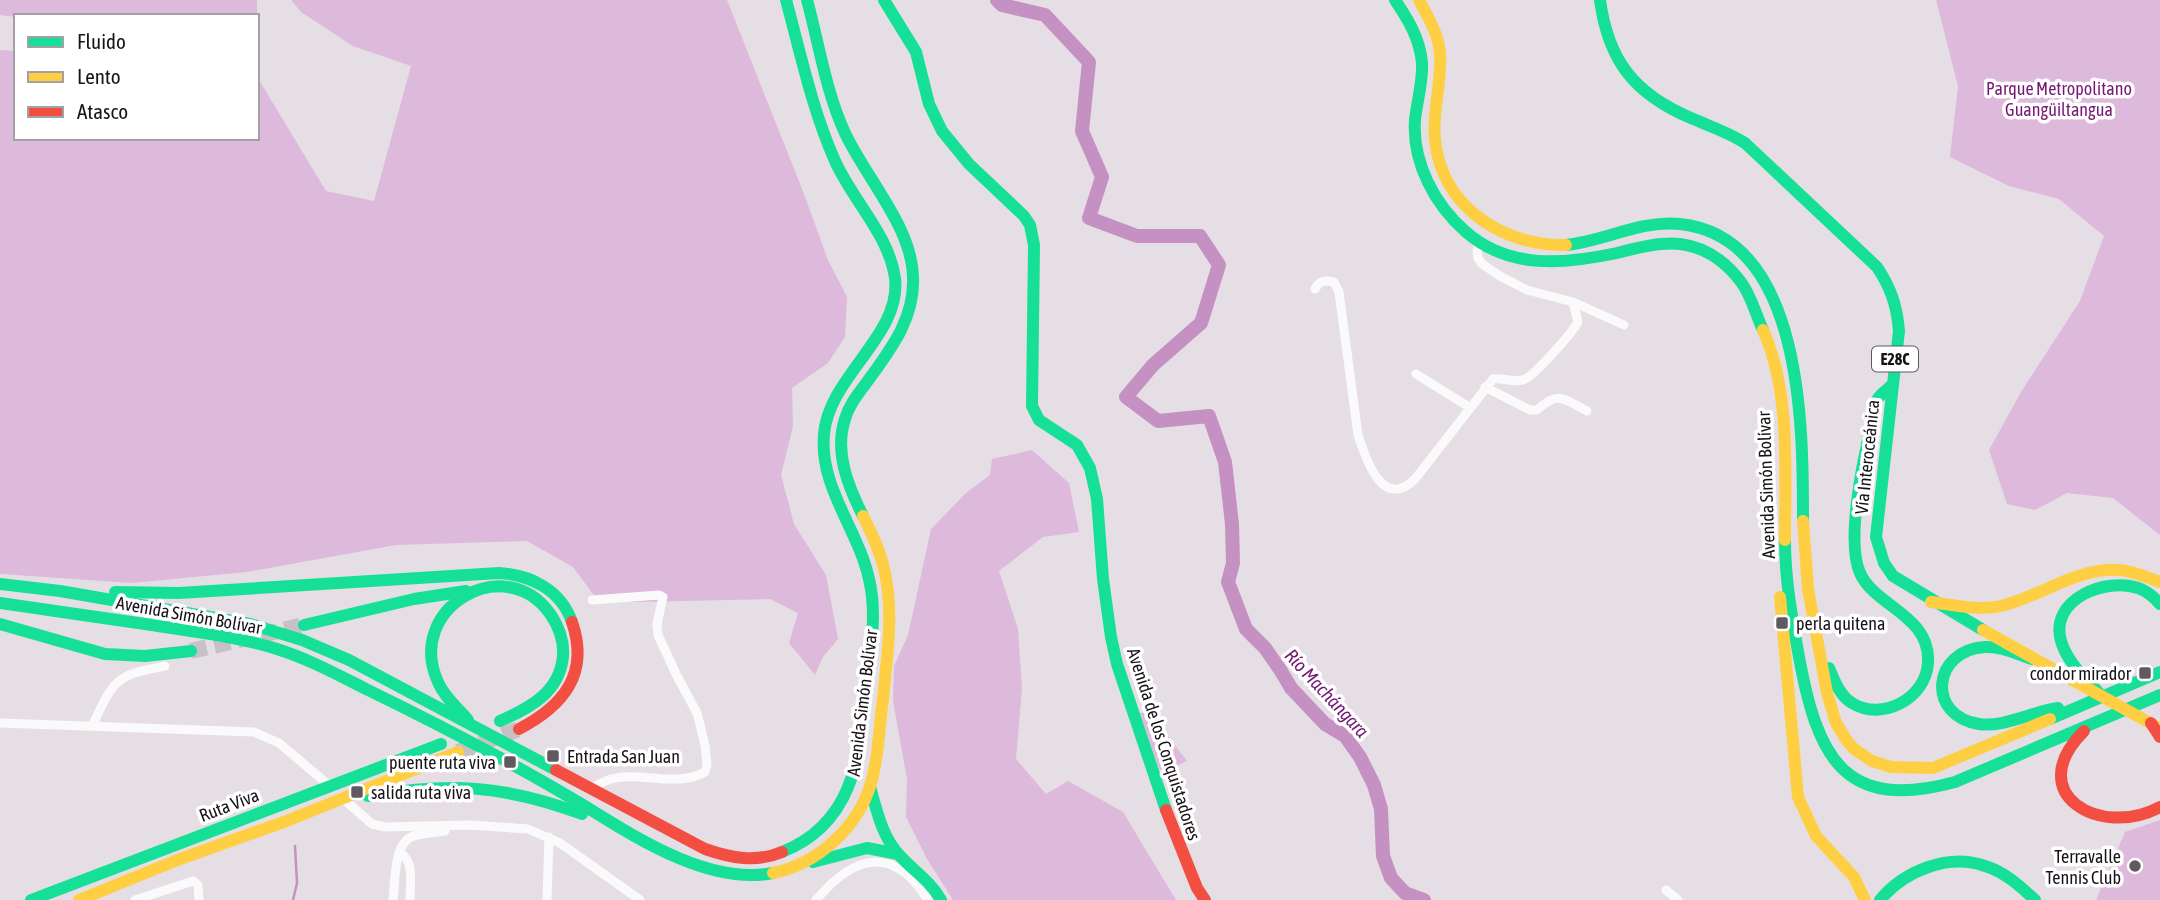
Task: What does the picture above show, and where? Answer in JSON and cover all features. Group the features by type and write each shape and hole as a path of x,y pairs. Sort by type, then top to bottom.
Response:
{"main road":[{"name":"Avenida Simón Bolívar","path":"0,584 60,591 250,624 302,639 349,660 705,849 726,857 757,859 776,854 792,847 827,821 839,805 856,767 873,628 873,598 867,571 827,476 823,451 825,424 842,384 890,313 896,288 892,263 848,187 826,140 786,0"},
{"name":"Avenida Simón Bolívar","path":"0,603 255,642 300,656 510,762 610,824 705,868 739,876 769,875 803,865 822,852 843,832 870,787 889,642 889,597 884,565 842,463 841,436 847,412 901,329 913,300 914,278 899,229 864,171 845,132 834,103 807,0"},
{"name":"Avenida de los Conquistadores","path":"884,0 914,49 927,102 942,132 1030,225 1034,245 1032,407 1039,420 1077,445 1090,468 1097,499 1105,590 1117,664 1173,831 1197,888 1205,900"},
{"name":"Avenida Simón Bolívar","path":"1395,0 1416,36 1422,65 1415,130 1420,163 1429,186 1444,208 1479,243 1521,261 1554,264 1583,261 1645,246 1670,243 1693,245 1713,253 1731,266 1749,291 1768,339 1780,392 1784,428 1786,582 1804,679 1818,735 1840,767 1866,785 1898,792 1925,791 1955,782 2160,695"},
{"name":"Avenida Simón Bolívar","path":"1419,0 1432,25 1440,53 1433,142 1443,176 1462,204 1483,223 1504,235 1535,244 1568,245 1639,226 1668,222 1699,227 1723,237 1746,254 1765,282 1786,338 1801,414 1805,560 1815,631 1832,714 1840,732 1854,749 1873,762 1893,769 1933,768 2160,672"},
{"name":"Vía Interoceánica","path":"1600,0 1609,46 1625,72 1640,88 1662,104 1714,126 1745,143 1877,267 1890,285 1897,303 1899,331 1876,537 1884,564 1893,576 2032,659 2154,725"},
{"path":"1815,631 1836,684 1844,696 1863,708 1873,710 1896,706 1914,694 1926,674 1928,662 1917,628 1903,612 1866,582 1859,572 1855,557 1859,498 1871,422 1878,398 1892,385"},
{"path":"1931,601 1979,608 1997,607 2018,601 2078,575 2109,570 2142,574 2160,582"},
{"path":"60,591 179,593 488,572 511,573 533,579 565,606 576,626 579,648 574,676 558,703 543,716 519,729"},
{"path":"1786,582 1780,605 1798,797 1807,824 1823,846 1857,879 1864,900"},
{"path":"304,625 415,599 498,586 517,589 538,598 553,615 563,639 561,666 555,682 544,698 530,708 500,721"},
{"path":"2099,693 2074,664 2061,641 2059,630 2065,611 2083,594 2093,589 2116,586 2138,588 2160,604"},
{"path":"474,727 441,688 431,664 430,653 435,628 444,613 454,601 478,589"},
{"path":"0,624 73,646 115,655 155,655 191,651"},
{"path":"2032,659 1996,648 1967,650 1945,669 1940,684 1944,701 1959,717 1982,724 2048,709 2075,708"},
{"path":"2133,684 2160,659"},
{"path":"2154,725 2160,737"},
{"path":"2090,726 2072,744 2061,765 2060,776 2068,796 2083,809 2117,819 2145,816 2160,807"},
{"name":"Ruta Viva","path":"31,900 441,744"},
{"name":"Ruta Viva","path":"79,900 458,752"},
{"path":"352,794 368,796 435,786 488,787 530,796 610,824"},
{"path":"870,787 886,838 909,870 928,883 941,900"},
{"path":"803,865 867,848 898,854"},
{"path":"1880,900 1892,887 1915,872 1941,863 1961,861 1976,862 2003,873 2035,900"}],"street":[{"path":"1479,243 1478,258 1482,264 1500,276 1527,290 1573,302 1624,325"},
{"path":"1315,289 1319,282 1326,280 1334,282 1339,292 1358,435 1365,458 1373,472 1388,488 1395,490 1412,483 1493,379 1523,380 1533,373 1575,328 1578,322 1573,302"},
{"path":"1416,374 1469,407"},
{"path":"1485,387 1534,411 1551,398 1557,397 1587,411"},
{"path":"591,789 617,778 698,776 705,772 707,765 697,713 658,635 657,624 663,597 659,595 592,600"},
{"path":"92,726 113,687 121,679 165,666"},
{"path":"0,723 254,732 279,743 302,760 372,824 384,827 470,825 527,828 549,837 573,852 640,900"},
{"path":"393,900 399,852 403,842 411,837 456,830 470,825"},
{"path":"547,900 549,837"},
{"path":"399,852 409,864 410,900"},
{"path":"816,900 836,878 855,866 877,862 909,870 928,900"},
{"path":"135,900 193,881 198,885 199,900"},
{"path":"1666,890 1678,900"}],"green space":[{"path":"0,0 257,0 257,14 0,15"},
{"path":"291,0 727,0 828,260 847,297 845,337 828,363 792,388 793,426 781,475 794,524 826,575 838,639 823,657 815,675 789,643 798,613 770,599 635,602 596,598 573,567 527,541 396,545 247,572 132,583 0,574 0,50 14,51 14,140 259,140 259,80 326,191 374,201 411,66 353,46 301,12"},
{"name":"Parque Metropolitano Guangüiltangua","path":"1936,0 2160,0 2160,535 2113,498 2067,493 2035,510 2007,504 1989,450 2021,392 2080,301 2104,236 2059,199 2009,186 1950,157 1958,86"},
{"path":"1032,450 1069,483 1079,532 1043,537 999,571 1018,629 1022,688 1016,759 1046,794 1068,781 1123,812 1176,900 953,900 927,859 906,817 907,779 893,701 894,666 908,635 931,529 966,493 990,475 992,459"},
{"path":"1149,712 1187,761 1166,771 1159,769 1140,713"},
{"name":"Terravalle Tennis Club","path":"2160,820 2160,900 2096,900 2125,832"}],"waterway":[{"name":"Río Machángara","path":"997,0 1002,5 1045,15 1089,62 1082,131 1102,177 1089,218 1137,236 1200,236 1219,265 1201,323 1153,365 1126,397 1158,421 1209,416 1225,462 1233,563 1228,582 1246,629 1265,648 1291,688 1325,724 1345,736 1360,757 1374,785 1381,809 1383,856 1391,878 1405,893 1424,900"},
{"path":"293,900 297,883 295,846"}],"tunnel":[{"path":"191,651 304,625"},
{"path":"458,752 519,729"}],"traffic: fast":[{"path":"782,852 807,839 827,822 841,802 858,755 872,641 871,591 864,561 827,472 824,434 838,393 888,318 894,299 895,278 886,247 842,176 827,141 786,0"},
{"path":"807,0 838,117 854,150 897,221 911,258 913,292 905,320 892,346 851,404 842,431 844,469 863,516"},
{"path":"884,0 916,52 929,104 942,131 969,164 1024,216 1030,225 1034,245 1032,406 1039,420 1077,445 1090,468 1097,499 1103,579 1111,637 1117,664 1166,810"},
{"path":"1395,0 1413,30 1421,54 1422,77 1415,120 1417,152 1435,196 1466,232 1501,253 1538,261 1578,260 1664,244 1698,248 1722,262 1745,287 1763,330"},
{"path":"1600,0 1604,21 1617,57 1639,86 1671,108 1745,143 1877,267 1882,275 1893,298 1899,331 1876,537 1884,563 1893,576 1983,630"},
{"path":"1566,245 1651,225 1680,224 1721,237 1752,263 1773,299 1788,343 1797,390 1803,521"},
{"path":"1829,668 1848,700 1864,708 1876,710 1889,708 1911,696 1920,687 1928,663 1927,647 1921,633 1912,622 1867,585 1856,559 1857,503 1873,411 1878,398 1892,385"},
{"path":"1785,540 1794,627 1815,722 1826,747 1841,768 1861,782 1885,789 1917,790 1955,782 2160,695"},
{"path":"115,592 179,593 499,573 522,577 543,586 560,601 572,622"},
{"path":"0,584 60,591 250,624 302,640 349,660 556,770"},
{"path":"2099,693 2077,669 2064,649 2060,626 2063,613 2083,595 2111,586 2138,588 2150,594 2160,604"},
{"path":"468,720 447,697 438,682 431,655 435,631 447,611 465,596 487,588 510,587 532,596 551,615 560,634 563,656 561,669 550,689 532,704 500,721"},
{"path":"304,625 414,599 466,591"},
{"path":"0,603 215,635 289,653 477,745 674,856 698,866 724,872 749,875 773,873"},
{"path":"0,624 105,654 145,656 191,651"},
{"path":"2032,659 1997,648 1985,647 1967,651 1954,659 1942,684 1950,709 1962,719 1988,725 2058,708"},
{"path":"2050,719 2160,672"},
{"path":"31,900 441,744"},
{"path":"870,787 881,823 894,849 941,900"},
{"path":"368,796 425,789 476,789 527,797 582,814"},
{"path":"813,862 867,848 898,854"},
{"path":"1880,900 1914,873 1942,863 1956,862 1985,866 1999,872 2035,900"}],"traffic: slow":[{"path":"1419,0 1438,40 1440,65 1435,139 1440,163 1449,184 1462,203 1498,230 1543,244 1566,245"},
{"path":"1763,330 1772,354 1782,406 1785,540"},
{"path":"773,873 805,861 834,842 856,815 874,773 889,632 889,598 881,559 863,516"},
{"path":"1803,521 1808,589 1827,693 1836,723 1854,749 1872,761 1891,767 1933,768 2050,719"},
{"path":"1931,602 1975,608 2001,606 2073,578 2103,570 2140,574 2160,582"},
{"path":"1780,597 1798,797 1816,836 1854,877 1865,900"},
{"path":"1983,630 2159,728"},
{"path":"79,900 458,752"}],"traffic: jam":[{"path":"519,729 548,710 569,686 578,657 572,622"},
{"path":"2151,723 2160,737"},
{"path":"2084,731 2067,754 2061,774 2065,791 2076,805 2093,814 2114,817 2137,816 2160,807"},
{"path":"556,770 705,849 744,858 782,852"},
{"path":"1166,810 1197,888 1205,900"}],"place":[{"name":"perla quitena","path":"1782,623"},
{"name":"condor mirador","path":"2145,673"},
{"name":"Entrada San Juan","path":"553,756"},
{"name":"puente ruta viva","path":"510,762"},
{"name":"salida ruta viva","path":"357,792"},
{"name":"Terravalle Tennis Club","path":"2135,866"}]}
